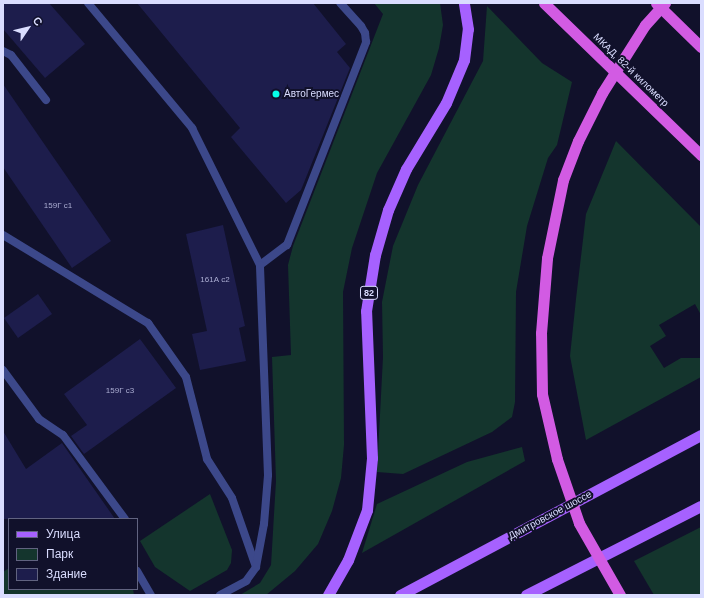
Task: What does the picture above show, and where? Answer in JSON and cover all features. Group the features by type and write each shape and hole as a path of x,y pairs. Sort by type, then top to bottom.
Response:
{"highway":[{"name":"МКАД, 82-й километр","path":"544,3 701,155"},
{"path":"656,3 701,47"},
{"path":"620,595 579,523 557,459 542,394 541,334 547,258 563,180 578,141 602,93 645,25 664,3"}],"main road":[{"name":"82","path":"328,595 348,560 367,510 372,458 366,311 374,255 388,210 406,169 446,103 464,60 468,28 464,3"},
{"name":"Дмитровское шоссе","path":"400,595 701,435"},
{"path":"526,595 701,506"}],"lane":[{"path":"88,3 192,128 260,265 268,475 256,568 246,581 220,595"},
{"path":"260,265 287,245 366,42 365,33 361,26 340,3"},
{"path":"3,51 11,55 46,100"},
{"path":"3,235 148,323 186,377 207,459 232,498 256,568"},
{"path":"3,370 39,419 63,435 124,518"},
{"path":"138,572 151,595"}],"green space":[{"path":"374,3 440,3 443,25 439,48 431,75 377,173 352,248 343,292 344,445 341,478 332,511 318,544 295,571 266,595 240,595 260,583 271,565 276,481 272,357 291,355 288,265 293,246 383,14"},
{"path":"487,6 542,63 572,82 557,145 548,158 527,226 516,292 515,402 512,417 492,432 403,474 377,472 383,357 382,302 393,246 418,185 483,61"},
{"path":"616,141 701,227 701,315 695,304 659,325 666,336 650,346 664,368 681,358 701,358 701,377 586,440 570,356 586,214"},
{"path":"522,447 525,461 362,553 377,504 467,462"},
{"path":"210,494 232,550 231,563 227,570 190,591 155,567 140,541"},
{"path":"701,527 701,595 654,595 634,561"},
{"path":"8,569 8,590 133,590 134,595 3,595 3,572"}],"building":[{"path":"3,3 49,3 85,44 45,78 3,29"},
{"name":"АвтоГермес","path":"137,3 313,3 346,44 337,52 350,68 301,190 286,203 231,137 240,128"},
{"path":"3,84 111,241 72,268 3,167"},
{"path":"223,225 245,326 239,328 246,361 200,370 192,334 207,331 186,234"},
{"path":"38,294 52,314 18,338 4,318"},
{"path":"140,339 176,388 84,454 71,436 87,425 64,394"},
{"path":"3,431 26,469 62,443 114,518 8,518 3,519"}],"place":[{"name":"АвтоГермес","path":"276,94"}]}
